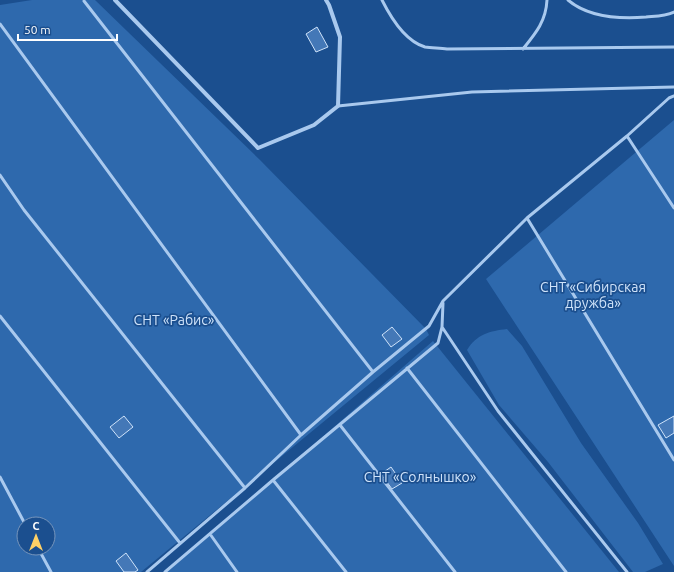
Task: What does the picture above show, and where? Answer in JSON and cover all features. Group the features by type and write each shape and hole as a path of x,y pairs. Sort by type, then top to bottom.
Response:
{"street":[{"path":"116,0 258,148 314,125 338,106 340,38 326,0"}],"lane":[{"path":"382,0 400,29 412,40 424,46 447,49 674,47"},
{"path":"523,49 536,33 546,12 547,0"},
{"path":"568,0 575,6 597,15 628,19 666,16 674,12"},
{"path":"84,1 373,372"},
{"path":"0,24 301,435"},
{"path":"338,106 472,92 674,87"},
{"path":"147,572 245,488 301,435 373,372 429,326 443,301 527,218 627,136 669,98 674,96"},
{"path":"627,136 674,208"},
{"path":"0,175 24,210 245,488"},
{"path":"527,218 674,460"},
{"path":"167,571 273,480 438,344 442,326 443,301"},
{"path":"0,316 180,543"},
{"path":"442,326 498,411 627,572"},
{"path":"407,368 566,572"},
{"path":"340,425 455,572"},
{"path":"0,477 21,516"},
{"path":"273,480 346,572"},
{"path":"210,534 237,572"},
{"path":"42,556 51,572"}],"green space":[{"name":"СНТ «Рабис»","path":"32,0 95,0 260,160 426,329 429,335 141,572 0,572 0,5"},
{"name":"СНТ «Сибирская дружба»","path":"674,120 674,566 486,279"},
{"path":"507,329 522,346 581,443 638,523 663,564 645,572 633,572 548,462 499,405 467,350 475,340 484,334"},
{"name":"СНТ «Солнышко»","path":"433,341 619,572 167,572"}],"building":[{"path":"317,27 328,47 316,52 306,34"},
{"path":"392,327 402,339 391,347 382,335"},
{"path":"124,416 133,427 119,438 110,427"},
{"path":"674,416 674,433 666,438 658,425"},
{"path":"391,467 402,483 392,489 381,474"},
{"path":"126,553 138,570 135,572 124,572 116,561"}]}
